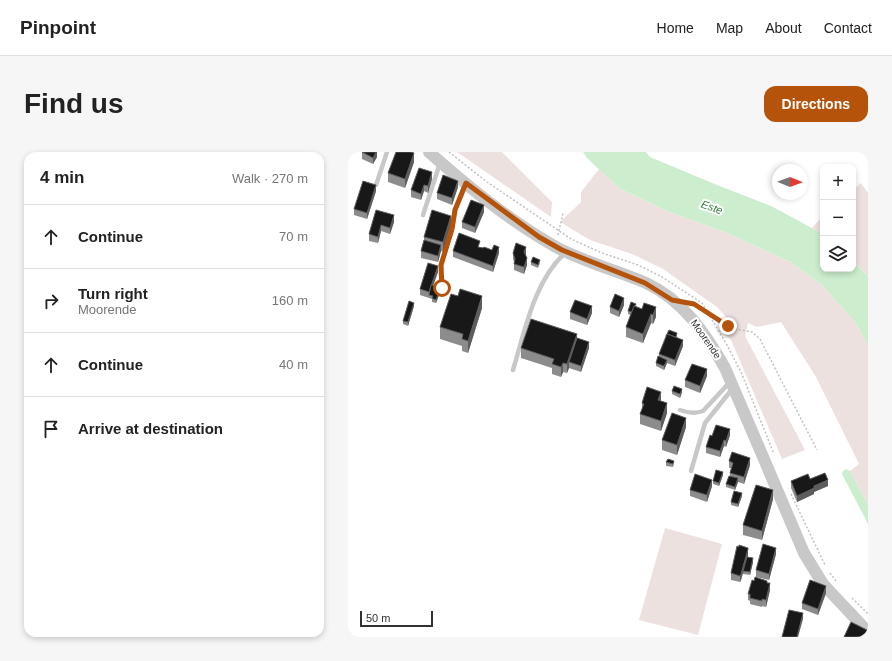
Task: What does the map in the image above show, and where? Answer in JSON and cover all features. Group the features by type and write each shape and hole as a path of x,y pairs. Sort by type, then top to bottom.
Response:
{"street":[{"name":"Moorende","path":"429,152 466,183 539,237 561,249 645,283 672,300 689,316 712,346 732,384 804,553 823,584 868,632"}],"lane":[{"path":"376,185 387,152"},
{"path":"423,215 440,162"},
{"path":"443,293 441,265 452,229 455,210 466,183"},
{"path":"513,370 531,309 561,249"},
{"path":"680,410 688,413 703,411 732,384"},
{"path":"691,471 705,422 732,384"}],"path":[{"path":"449,152 487,182 571,239 602,253 638,265 662,277 702,303 741,372 776,457"},
{"path":"561,249 559,230 563,213"},
{"path":"694,304 728,326 752,332 760,339 818,450"},
{"path":"791,492 825,565"},
{"path":"829,571 836,581"},
{"path":"851,596 868,614"}],"shaded area":[{"path":"457,152 502,152 552,202 551,217"},
{"path":"599,169 619,188 669,212 725,232 791,262 822,285 855,322 868,345 868,505 850,471 859,464 816,377 781,322 757,327 748,323 745,336 805,450 782,459 731,340 719,328 727,318 717,307 663,269 632,254 590,240 560,222 581,202 581,192"},
{"path":"861,183 868,193 868,276 856,264 856,187"},
{"path":"820,219 820,232 812,228"},
{"path":"665,528 722,544 698,635 639,620"}],"water":[{"name":"Este","path":"583,152 646,152 650,157 771,206 820,232 820,272 856,272 856,264 868,276 868,345 855,322 822,285 791,262 725,232 669,212 619,188 587,158"},
{"path":"846,469 850,471 868,505 868,524 842,474"}],"building":[{"path":"362,152 376,152 373,158"},
{"path":"396,152 414,153 405,179 388,173"},
{"path":"419,168 432,172 428,186 424,185 421,194 411,190"},
{"path":"443,175 458,181 452,198 437,193"},
{"path":"363,181 376,185 367,213 354,209"},
{"path":"471,200 484,205 475,227 462,222"},
{"path":"376,210 394,215 390,228 381,225 378,237 369,234"},
{"path":"432,210 451,216 443,242 424,237"},
{"path":"459,233 480,241 478,247 484,247 492,250 494,245 499,247 493,266 453,251"},
{"path":"424,240 441,245 438,256 421,251"},
{"path":"516,243 526,247 524,252 527,258 524,267 514,264 515,259 513,253"},
{"path":"533,257 540,260 538,265 531,262"},
{"path":"428,263 438,266 429,292 420,289"},
{"path":"431,285 436,286 435,290 439,291 436,300 432,298 433,296 429,295"},
{"path":"460,289 482,296 468,341 462,339 463,334 440,327 451,294 458,296"},
{"path":"615,294 624,298 619,311 610,307"},
{"path":"575,300 592,306 587,319 570,312"},
{"path":"409,301 414,303 408,322 403,321"},
{"path":"631,302 636,304 632,312 628,311"},
{"path":"644,303 656,307 653,315 651,314 643,334 626,327 634,306 642,309"},
{"path":"531,319 577,334 567,364 563,363 561,367 552,364 554,359 521,348"},
{"path":"669,330 677,333 676,337 667,334"},
{"path":"667,334 683,340 675,360 659,354"},
{"path":"577,338 589,342 581,366 569,362"},
{"path":"658,356 667,360 664,366 656,363"},
{"path":"692,364 707,369 700,386 685,380"},
{"path":"674,386 682,389 680,394 672,391"},
{"path":"647,387 661,392 658,400 667,403 661,421 640,414 644,404 642,403"},
{"path":"672,413 686,418 677,445 662,440"},
{"path":"716,425 730,429 726,441 724,440 720,451 706,447 710,435 712,436"},
{"path":"732,452 750,458 744,477 730,473 733,463 729,461"},
{"path":"668,459 674,461 673,464 666,462"},
{"path":"716,470 723,472 719,483 713,481"},
{"path":"825,473 828,480 797,496 791,481 808,474 810,479"},
{"path":"695,474 712,480 707,495 690,490"},
{"path":"729,476 738,478 735,487 726,484"},
{"path":"756,485 773,490 762,531 743,525"},
{"path":"734,491 742,493 738,504 731,502"},
{"path":"763,544 776,548 769,574 756,570"},
{"path":"739,545 748,548 740,576 731,573 737,546 739,547"},
{"path":"747,557 753,558 750,572 743,571"},
{"path":"755,577 770,583 766,600 762,599 762,601 750,598 750,594 748,594 752,580 754,581"},
{"path":"810,580 826,586 818,609 802,603"},
{"path":"789,610 803,613 797,637 782,637"},
{"path":"851,622 867,630 864,637 844,637"}],"route":[{"path":"442,288 441,265 452,229 455,210 466,183 539,237 562,250 645,283 672,300 694,304 718,318 728,326"}]}
